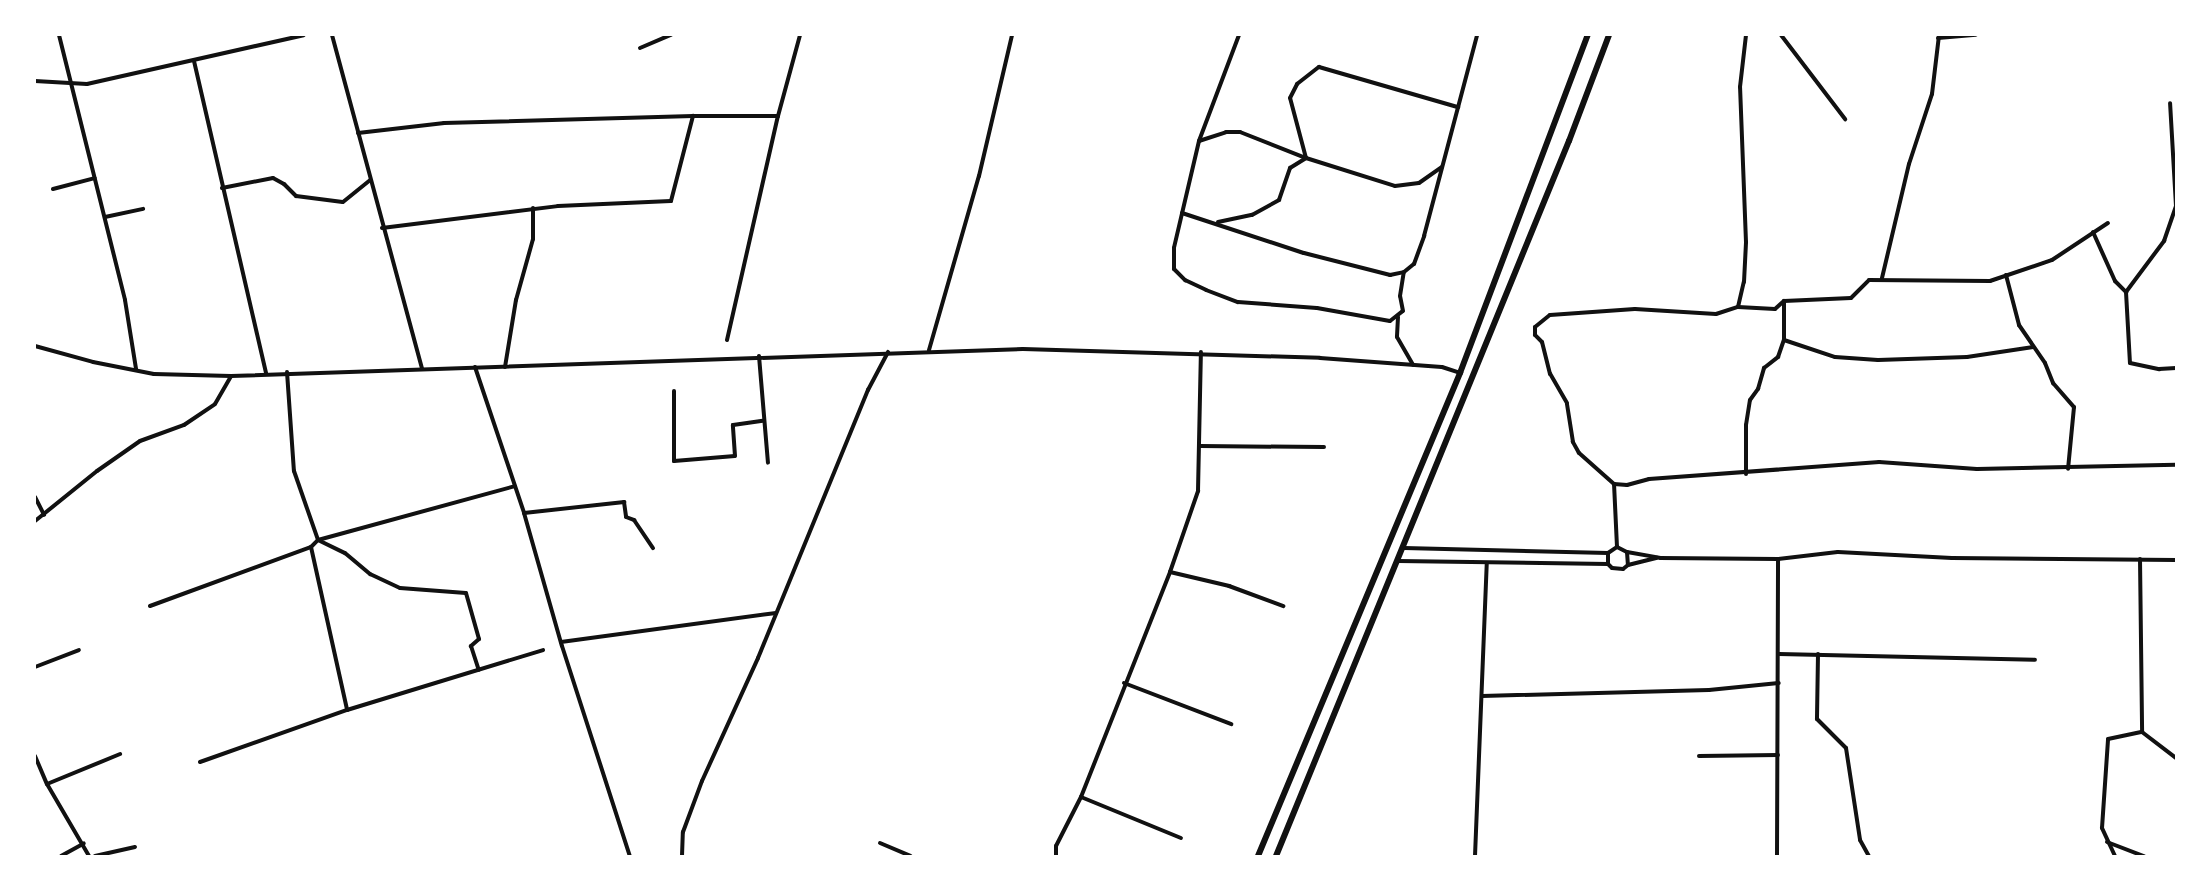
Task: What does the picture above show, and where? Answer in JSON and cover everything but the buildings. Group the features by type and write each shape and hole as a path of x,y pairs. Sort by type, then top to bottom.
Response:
{"highway":[{"path":"1258,856 1460,373 1588,35"},
{"path":"1276,856 1404,548 1609,35"}],"street":[{"path":"59,35 73,83 125,300 136,369"},
{"path":"35,81 87,84 304,35"},
{"path":"332,35 382,228 422,368"},
{"path":"640,48 671,35"},
{"path":"727,340 778,116 800,35"},
{"path":"929,350 979,176 1012,35"},
{"path":"1239,35 1199,141 1172,261 1174,269 1185,280 1206,290 1248,304 1317,308 1390,322 1403,311 1400,296 1404,272"},
{"path":"1182,213 1217,222 1304,253 1390,275 1404,272 1414,264 1424,236 1478,35"},
{"path":"1738,307 1744,282 1746,242 1740,87 1746,35"},
{"path":"1781,35 1845,119"},
{"path":"1882,278 1909,164 1932,94 1938,37 1976,35"},
{"path":"194,61 266,373"},
{"path":"1306,158 1290,98 1297,84 1319,67 1458,108"},
{"path":"2170,103 2176,206 2164,241 2126,292 2130,363 2159,369 2176,368"},
{"path":"358,133 444,123 693,116 778,116"},
{"path":"382,228 533,208 672,201 693,116"},
{"path":"1199,141 1226,132 1240,132 1306,158 1407,187 1442,167"},
{"path":"1217,222 1252,215 1279,200 1290,168 1306,158"},
{"path":"53,189 95,178"},
{"path":"222,188 273,178 284,184 296,196 343,202 370,180"},
{"path":"105,217 143,208"},
{"path":"505,367 516,300 533,239 533,208"},
{"path":"2108,223 2052,260 1990,281 1882,278 1869,280 1850,298 1784,301 1775,308 1738,307 1716,314 1635,309 1558,314 1550,315 1535,327 1535,335 1542,342 1550,374 1568,403 1573,442 1579,454 1614,484 1627,485 1649,479 1678,476 1746,474 1879,462 1977,469 2068,469 2176,465"},
{"path":"2093,232 2115,281 2126,292"},
{"path":"2006,275 2019,324 2054,382 2074,408 2068,469"},
{"path":"1746,474 1746,425 1750,400 1758,389 1764,368 1778,357 1784,340 1784,301"},
{"path":"1398,317 1397,337 1413,365"},
{"path":"1784,340 1835,357 1878,360 1967,357 2033,347"},
{"path":"35,346 93,362 154,374 231,376 287,372 505,367 929,350 1201,352 1442,367 1460,373"},
{"path":"682,856 683,832 695,798 776,613 868,390 888,352"},
{"path":"1057,855 1056,846 1081,797 1124,683 1170,572 1198,492 1201,352"},
{"path":"759,356 768,463"},
{"path":"474,367 524,513 562,642 630,856"},
{"path":"287,372 294,471 318,540 345,553 370,574 400,588 466,593 479,639 471,646 479,670"},
{"path":"35,521 97,471 140,441 184,425 215,404 231,376"},
{"path":"674,391 674,461 735,456 733,424 763,421"},
{"path":"1200,446 1324,447"},
{"path":"1614,484 1617,547"},
{"path":"150,606 311,547 318,540 515,486"},
{"path":"35,497 44,515"},
{"path":"524,513 624,502 626,517 634,520 654,548"},
{"path":"311,547 347,710"},
{"path":"1404,548 1608,553 1617,547"},
{"path":"1617,547 1627,552 1660,558 1778,559 1838,552 1952,558 2176,560"},
{"path":"1627,552 1628,565"},
{"path":"1608,553 1608,564"},
{"path":"1398,561 1608,564 1617,570 1628,565 1660,558"},
{"path":"1777,856 1778,559"},
{"path":"2140,559 2142,732"},
{"path":"1475,856 1487,563"},
{"path":"1170,572 1229,586 1283,606"},
{"path":"562,642 776,613"},
{"path":"35,667 79,650"},
{"path":"200,762 347,710 543,650"},
{"path":"1779,654 2035,660"},
{"path":"1818,654 1817,719 1846,748 1860,840 1869,856"},
{"path":"1124,683 1231,724"},
{"path":"1482,696 1710,690 1779,683"},
{"path":"2115,856 2102,828 2108,739 2142,732 2176,758"},
{"path":"47,784 120,754"},
{"path":"1699,756 1778,755"},
{"path":"35,756 47,784 84,844 89,856"},
{"path":"1081,797 1181,838"},
{"path":"2107,842 2144,856"},
{"path":"880,843 910,856"},
{"path":"61,856 84,844"},
{"path":"95,856 135,847"}]}
